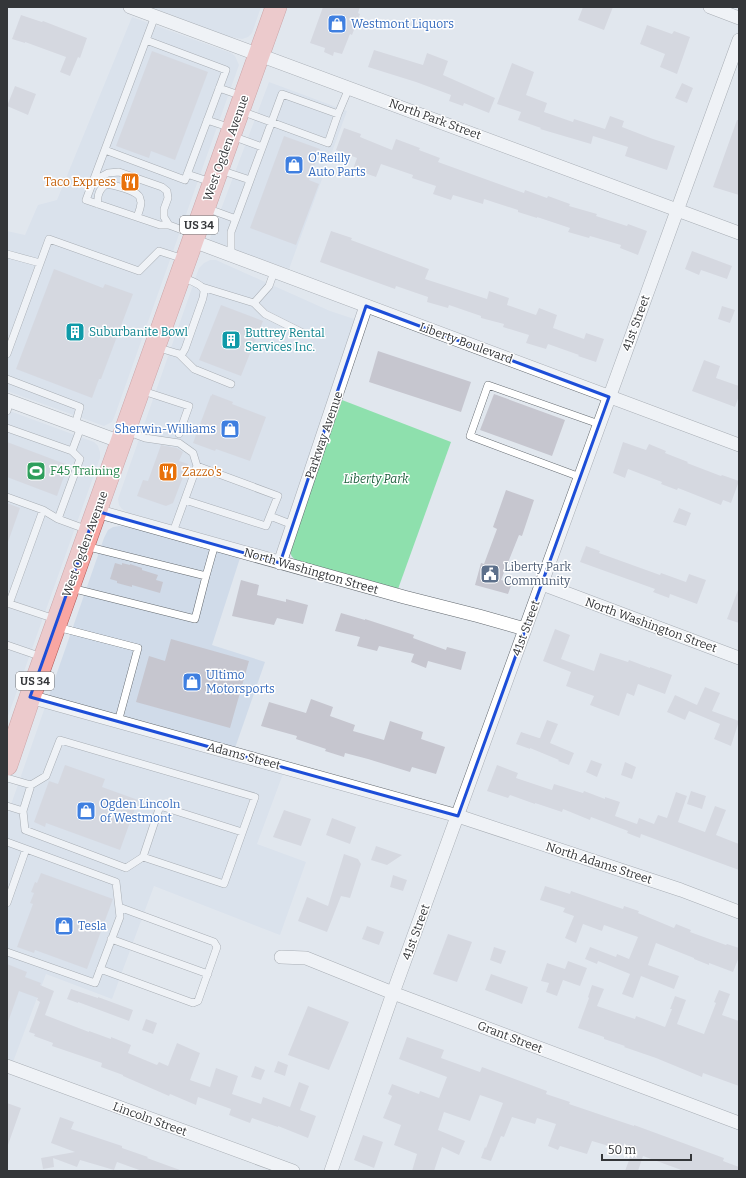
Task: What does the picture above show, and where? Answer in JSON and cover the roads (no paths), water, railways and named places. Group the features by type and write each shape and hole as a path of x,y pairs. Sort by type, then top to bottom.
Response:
{"main road":[{"name":"West Ogden Avenue","path":"7,765 15,732 30,697 156,347 276,7"}],"street":[{"name":"North Park Street","path":"130,7 739,233"},
{"path":"710,7 739,18"},
{"name":"41st Street","path":"331,1171 393,993 739,40"},
{"name":"Liberty Boulevard","path":"189,253 231,256 739,445"},
{"name":"Parkway Avenue","path":"280,563 366,306"},
{"path":"8,404 78,426 123,436"},
{"name":"North Washington Street","path":"96,511 280,563 526,629"},
{"name":"North Washington Street","path":"542,584 739,658"},
{"name":"Adams Street","path":"30,697 458,816"},
{"name":"North Adams Street","path":"458,816 681,890 739,912"},
{"name":"Grant Street","path":"281,957 306,958 393,993 739,1124"},
{"name":"Lincoln Street","path":"7,1066 294,1171"}],"lane":[{"path":"155,16 86,200 160,225 169,225"},
{"path":"105,150 185,180 226,70 146,40"},
{"path":"219,88 237,118 262,147"},
{"path":"207,120 237,118 271,122 328,143 349,88"},
{"path":"231,256 231,232 282,94 338,114"},
{"path":"93,181 108,173 119,172 162,187 167,191 168,198 164,209 164,217 189,253 204,292 185,349 182,354 179,354"},
{"path":"187,174 250,180"},
{"path":"98,204 97,198 100,189 106,184 132,191 139,196 141,202 137,217"},
{"path":"205,208 236,219"},
{"path":"7,354 49,239 139,271 159,251 189,253"},
{"path":"7,254 40,263"},
{"path":"254,303 269,286 274,272"},
{"path":"202,287 254,303 265,314 305,334"},
{"path":"156,347 179,354 194,369 231,384"},
{"path":"7,379 80,407 78,426 72,451"},
{"path":"580,477 470,436 488,385 600,424"},
{"path":"140,390 189,406 178,434"},
{"path":"7,428 72,451 80,459 58,519"},
{"path":"123,436 179,444 193,453 197,466 173,532"},
{"path":"185,500 266,526 278,496 197,466"},
{"path":"7,497 43,510 87,538 206,576"},
{"path":"43,510 8,603 56,623 138,648 118,722"},
{"path":"270,516 293,524"},
{"path":"69,588 195,619 215,544"},
{"path":"7,645 44,658"},
{"path":"144,857 224,884 255,797 60,740 46,776 32,786 23,811 26,830 126,868 144,857 160,806 242,832"},
{"path":"7,778 32,786"},
{"path":"7,806 23,811"},
{"path":"7,842 116,882 120,917 95,983 7,952"},
{"path":"7,903 26,849"},
{"path":"100,969 193,1004 198,1001 208,974 216,947 214,942 119,907"},
{"path":"111,939 208,974"}],"place":[{"name":"Westmont Liquors","path":"337,24"},
{"name":"O'Reilly Auto Parts","path":"294,165"},
{"name":"Taco Express","path":"130,182"},
{"name":"Suburbanite Bowl","path":"75,332"},
{"name":"Buttrey Rental Services Inc.","path":"231,340"},
{"name":"Sherwin-Williams","path":"230,429"},
{"name":"F45 Training","path":"36,471"},
{"name":"Zazzo's","path":"168,472"},
{"name":"Liberty Park Community","path":"490,574"},
{"name":"Ultimo Motorsports","path":"192,682"},
{"name":"Ogden Lincoln of Westmont","path":"86,811"},
{"name":"Tesla","path":"64,926"}],"park label":[{"name":"Liberty Park","path":"376,479"}]}
